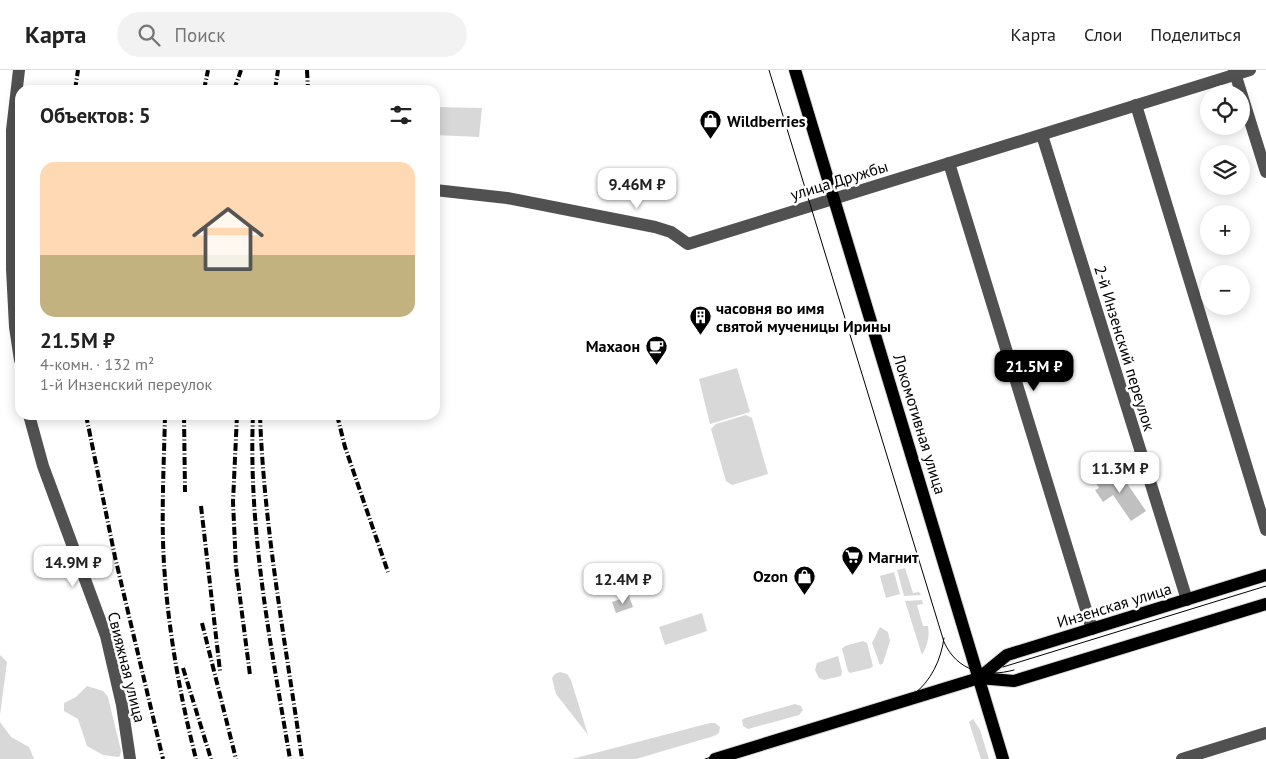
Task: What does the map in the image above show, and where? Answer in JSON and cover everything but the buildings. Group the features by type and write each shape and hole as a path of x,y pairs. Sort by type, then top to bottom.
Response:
{"main road":[{"name":"Локомотивная улица","path":"795,70 1003,759"},
{"name":"Инзенская улица","path":"979,678 1007,655 1266,576"},
{"name":"Инзенская улица","path":"715,759 979,678 1014,681 1266,604"}],"street":[{"path":"17,85 19,70"},
{"name":"улица Дружбы","path":"440,191 507,198 654,227 671,232 688,244 1042,135 1235,72 1250,70"},
{"path":"1235,72 1266,172"},
{"path":"15,104 12,130 12,269 15,327"},
{"path":"1136,105 1266,530"},
{"name":"2-й Инзенский переулок","path":"1042,135 1186,600"},
{"path":"949,163 1092,629"},
{"name":"Свияжная улица","path":"30,420 43,466 106,636 122,705 130,759"},
{"path":"1182,759 1266,734"}],"shaded area":[{"path":"440,107 482,108 479,137 440,135"},
{"path":"737,368 750,412 710,424 699,379"},
{"path":"746,415 752,418 768,474 732,485 726,481 711,429 716,424"},
{"path":"905,568 913,593 919,592 921,595 904,596 897,570"},
{"path":"894,572 900,594 886,598 880,576"},
{"path":"922,600 923,604 917,605 923,626 928,626 929,634 927,645 922,655 905,601"},
{"path":"702,613 707,631 665,645 659,627"},
{"path":"880,627 888,632 890,641 883,663 880,665 872,643"},
{"path":"863,641 867,643 873,666 850,673 842,649 845,646"},
{"path":"0,655 7,662 0,715"},
{"path":"838,656 842,672 841,676 824,680 819,678 815,670 817,663"},
{"path":"560,672 567,674 571,680 588,735 556,694 552,678"},
{"path":"87,686 103,691 108,697 121,751 118,757 103,755 87,746 78,719 64,711 64,703 76,697"},
{"path":"795,704 801,706 803,710 799,715 748,729 743,726 742,720 745,718"},
{"path":"973,719 980,730 989,759 981,759 969,722"},
{"path":"0,722 11,737 29,747 34,759 0,759"},
{"path":"715,723 720,727 719,733 636,759 572,759"}],"tram line":[{"path":"769,70 944,642 956,660 973,670 993,673 1014,670"},
{"path":"1003,667 1266,586"},
{"path":"914,694 925,683 934,669 944,638"},
{"path":"705,759 984,673"}],"railway":[{"path":"76,85 78,70"},
{"path":"205,85 208,70"},
{"path":"236,85 241,70"},
{"path":"276,85 278,70"},
{"path":"307,70 308,85"},
{"path":"87,420 115,557 163,759"},
{"path":"165,420 163,527 168,613 185,711 196,759"},
{"path":"184,420 185,492"},
{"path":"237,420 233,502 236,567 250,675"},
{"path":"253,420 254,502 262,588 290,759"},
{"path":"260,420 262,458 271,544 302,759"},
{"path":"338,420 345,447 388,572"},
{"path":"201,506 220,671"},
{"path":"202,623 236,759"},
{"path":"183,668 211,759"}],"place":[{"name":"Wildberries","path":"711,140"},
{"name":"часовня во имя святой мученицы Ирины","path":"700,336"},
{"name":"Махаон","path":"656,365"},
{"name":"Магнит","path":"852,576"},
{"name":"Ozon","path":"804,595"}]}
